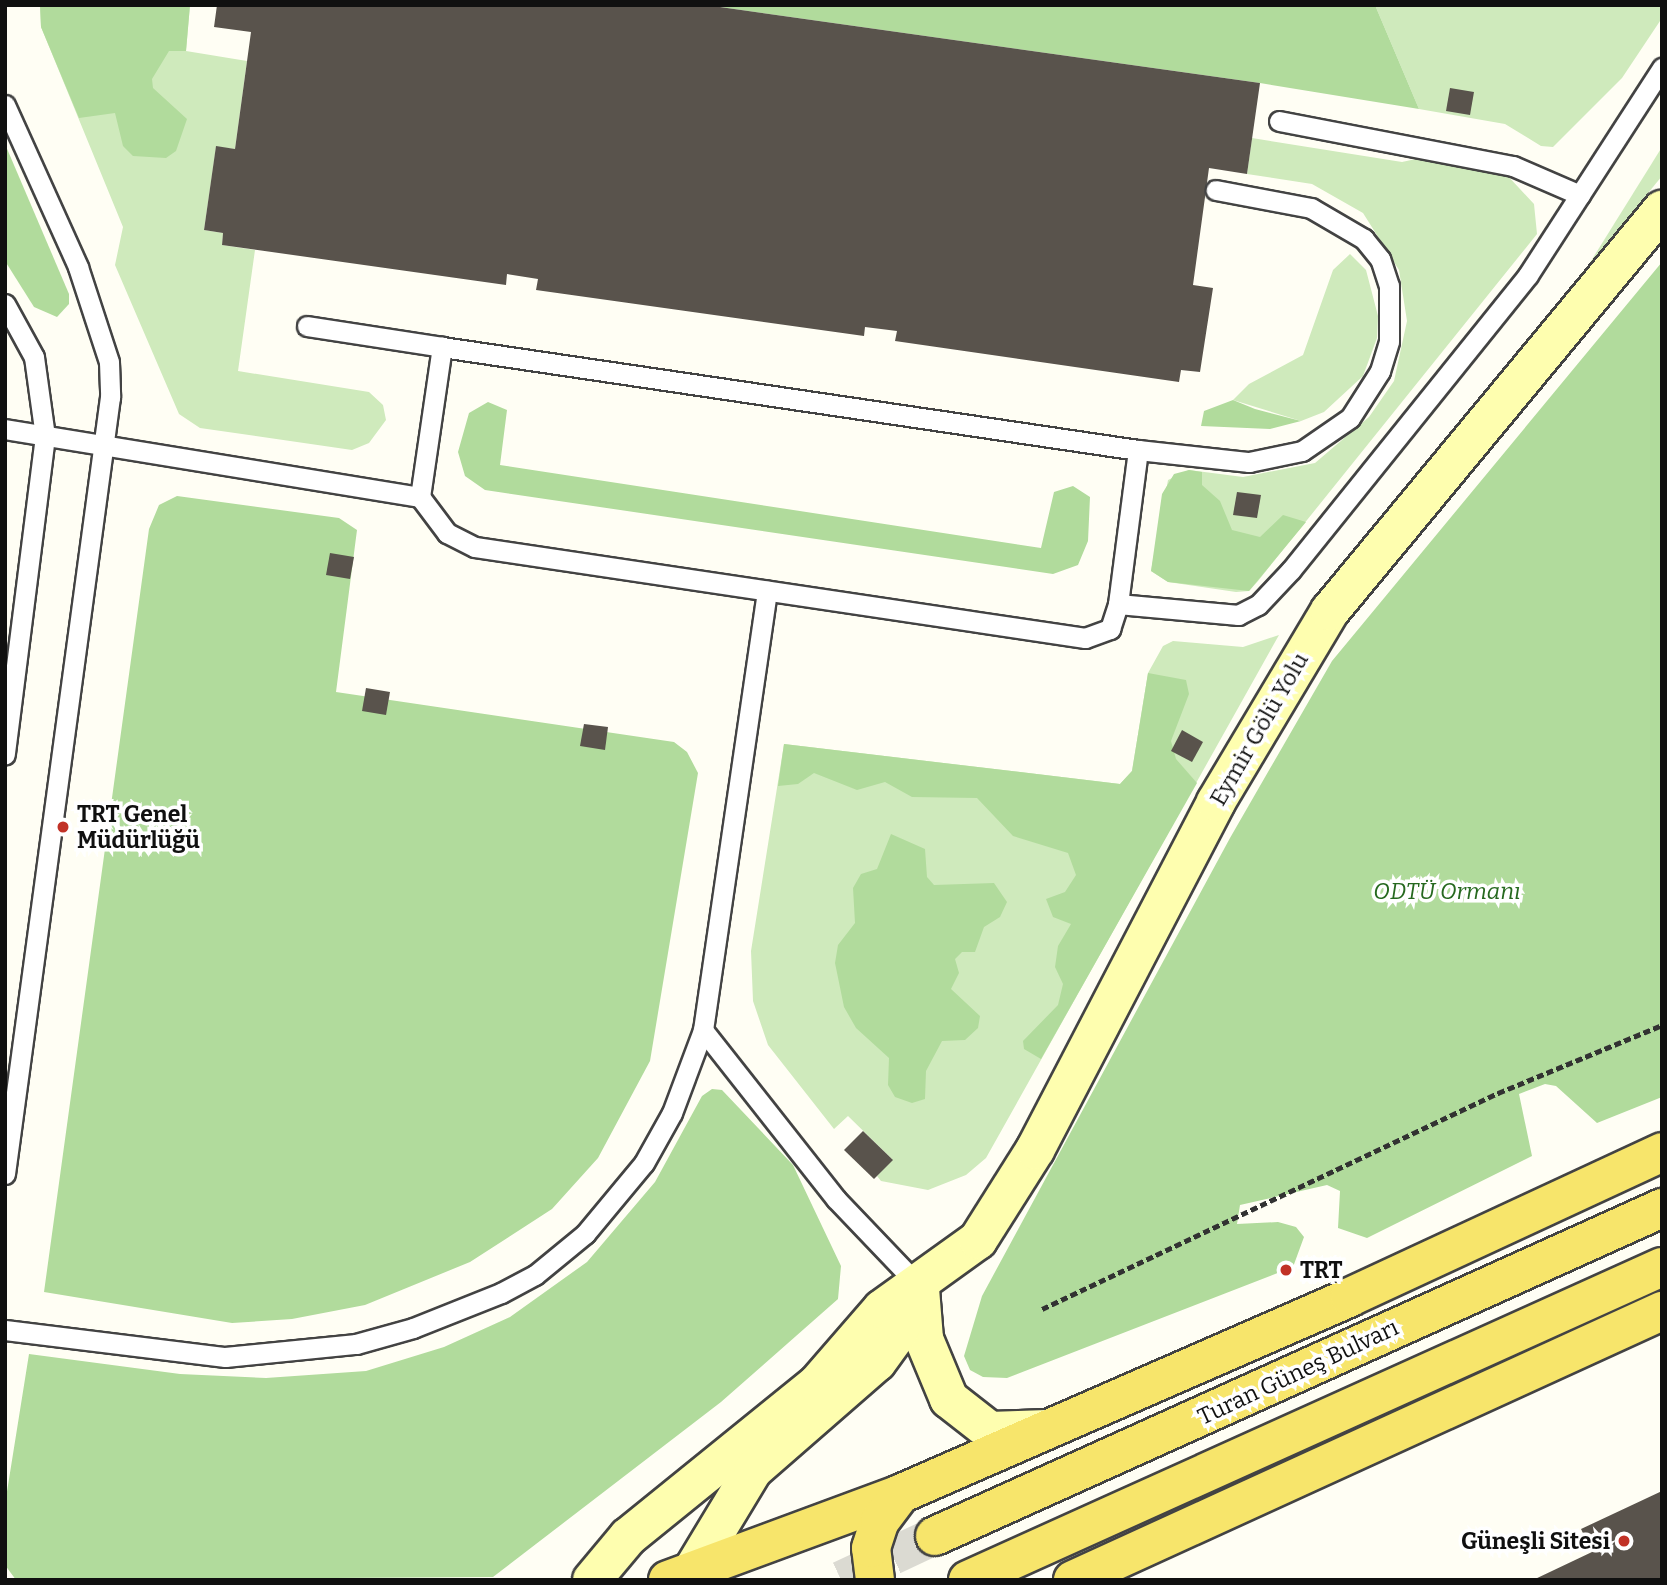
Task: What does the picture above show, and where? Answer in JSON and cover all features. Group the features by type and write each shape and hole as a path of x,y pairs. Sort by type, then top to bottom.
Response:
{"main road":[{"path":"685,1577 900,1493 1662,1152"},
{"name":"Turan Güneş Bulvarı","path":"935,1536 1662,1208"},
{"path":"968,1580 1662,1268"},
{"path":"1073,1580 1662,1311"},
{"path":"875,1580 871,1548 880,1521 900,1493"}],"street":[{"name":"Eymir Gölü Yolu","path":"592,1580 628,1537 817,1384 882,1309 920,1287 978,1240 1035,1150 1216,802 1330,611 1662,210"},
{"path":"920,1287 924,1339 949,1399 990,1431 1047,1429"},
{"path":"685,1577 753,1470 877,1362 898,1333 920,1287"}],"lane":[{"path":"1118,604 1227,617 1258,605 1528,275 1662,68"},
{"path":"5,105 78,267 104,342 110,397 5,1174"},
{"path":"1279,121 1513,166 1580,195"},
{"path":"307,326 1138,450 1248,462 1302,452 1350,418 1386,351 1389,286 1380,259 1364,239 1311,208 1216,190"},
{"path":"5,304 34,357 45,436 5,754"},
{"path":"420,497 442,347"},
{"path":"5,429 420,497 447,533 475,547 1085,638 1110,629 1118,604 1138,450"},
{"path":"5,1330 225,1357 291,1354 413,1328 501,1293 564,1254 613,1205 672,1113 703,1030 767,591"},
{"path":"703,1030 836,1199 920,1287"}],"path":[{"path":"1042,1309 1498,1093 1662,1024"}],"green space":[{"path":"40,5 190,5 186,51 247,61 235,149 216,147 204,230 223,233 222,245 255,250 238,371 369,392 383,405 386,420 369,443 352,450 200,428 179,414 115,265 123,227 41,27"},
{"path":"40,5 190,5 186,51 169,51 152,79 153,88 187,119 176,151 166,158 133,156 123,146 115,113 79,118 41,27"},
{"path":"706,5 1375,5 1419,109 1260,83"},
{"path":"1375,5 1662,5 1662,18 1622,78 1553,147 1541,146 1505,124 1419,109"},
{"path":"1252,138 1402,162 1425,157 1506,174 1534,204 1537,234 1258,581 1249,591 1236,592 1168,582 1151,571 1168,480 1189,470 1243,477 1315,463 1369,417 1394,381 1407,321 1399,270 1363,213 1312,184 1247,174"},
{"path":"5,144 69,294 69,304 57,317 34,307 5,261"},
{"path":"1662,147 1662,176 1586,269"},
{"path":"1350,254 1366,270 1378,316 1377,338 1363,376 1324,412 1301,421 1233,400 1249,384 1303,355 1333,270"},
{"name":"ODTÜ Ormanı","path":"1662,262 1662,1097 1597,1123 1556,1086 1545,1084 1519,1094 1532,1156 1367,1238 1338,1228 1340,1191 1327,1185 1240,1205 1237,1224 1278,1222 1296,1227 1304,1237 1293,1267 1007,1378 983,1377 970,1370 964,1356 982,1296 1230,838 1332,661"},
{"path":"1233,400 1255,409 1301,421 1270,429 1201,426 1204,411"},
{"path":"488,402 507,410 500,465 1041,548 1054,492 1073,486 1090,497 1088,541 1078,565 1053,574 485,490 465,476 458,452 469,413"},
{"path":"1189,470 1202,472 1202,485 1220,501 1232,530 1260,537 1283,515 1306,522 1249,591 1168,582 1151,571 1162,494 1174,474"},
{"path":"177,496 339,518 357,530 336,692 674,742 687,752 698,773 650,1061 598,1158 552,1209 470,1262 365,1305 292,1319 232,1323 44,1292 149,529 159,505"},
{"path":"1279,635 986,1158 966,1175 928,1190 881,1181 877,1176 892,1159 848,1116 834,1129 768,1045 753,1001 751,951 784,744 1120,784 1132,771 1148,673 1163,646 1173,641 1243,647"},
{"path":"1148,673 1186,680 1189,694 1171,741 1176,759 1197,783 1041,1059 1024,1049 1023,1041 1058,1005 1063,984 1055,967 1058,946 1071,924 1053,917 1046,899 1065,892 1076,875 1068,853 1013,836 977,798 912,797 885,782 857,790 814,773 798,784 778,786 784,744 1120,784 1132,771"},
{"path":"891,834 925,849 927,877 934,885 994,883 1007,902 1000,917 984,927 975,952 962,952 955,959 959,973 951,989 980,1016 978,1028 965,1040 942,1041 926,1071 925,1099 912,1103 895,1097 888,1085 889,1058 856,1028 844,1007 835,963 838,945 855,923 853,888 861,874 877,869"},
{"path":"712,1089 722,1090 793,1165 841,1266 838,1299 721,1402 493,1577 16,1580 5,1565 5,1504 29,1354 180,1374 266,1378 366,1371 444,1347 510,1317 587,1262 655,1182 702,1096"}],"building":[{"path":"217,5 706,5 1260,83 1247,174 1209,168 1193,285 1213,288 1200,372 1181,370 1179,382 895,341 897,331 865,327 864,336 536,290 538,279 507,274 506,285 222,245 223,233 204,230 216,146 235,149 251,32 214,27"},
{"path":"1450,88 1474,92 1470,115 1446,111"},
{"path":"1237,492 1261,495 1257,518 1233,515"},
{"path":"330,553 354,557 350,579 326,575"},
{"path":"366,688 390,692 386,715 362,711"},
{"path":"584,724 608,727 605,750 580,746"},
{"path":"1182,730 1203,742 1192,762 1171,751"},
{"path":"863,1131 893,1160 874,1179 844,1150"},
{"name":"Güneşli Sitesi","path":"1662,1491 1662,1580 1533,1580 1592,1552 1581,1529"}],"tunnel":[{"path":"841,1580 935,1536"}],"place":[{"name":"TRT Genel Müdürlüğü","path":"63,827"},
{"name":"TRT","path":"1286,1270"},
{"name":"Güneşli Sitesi","path":"1624,1541"}]}
